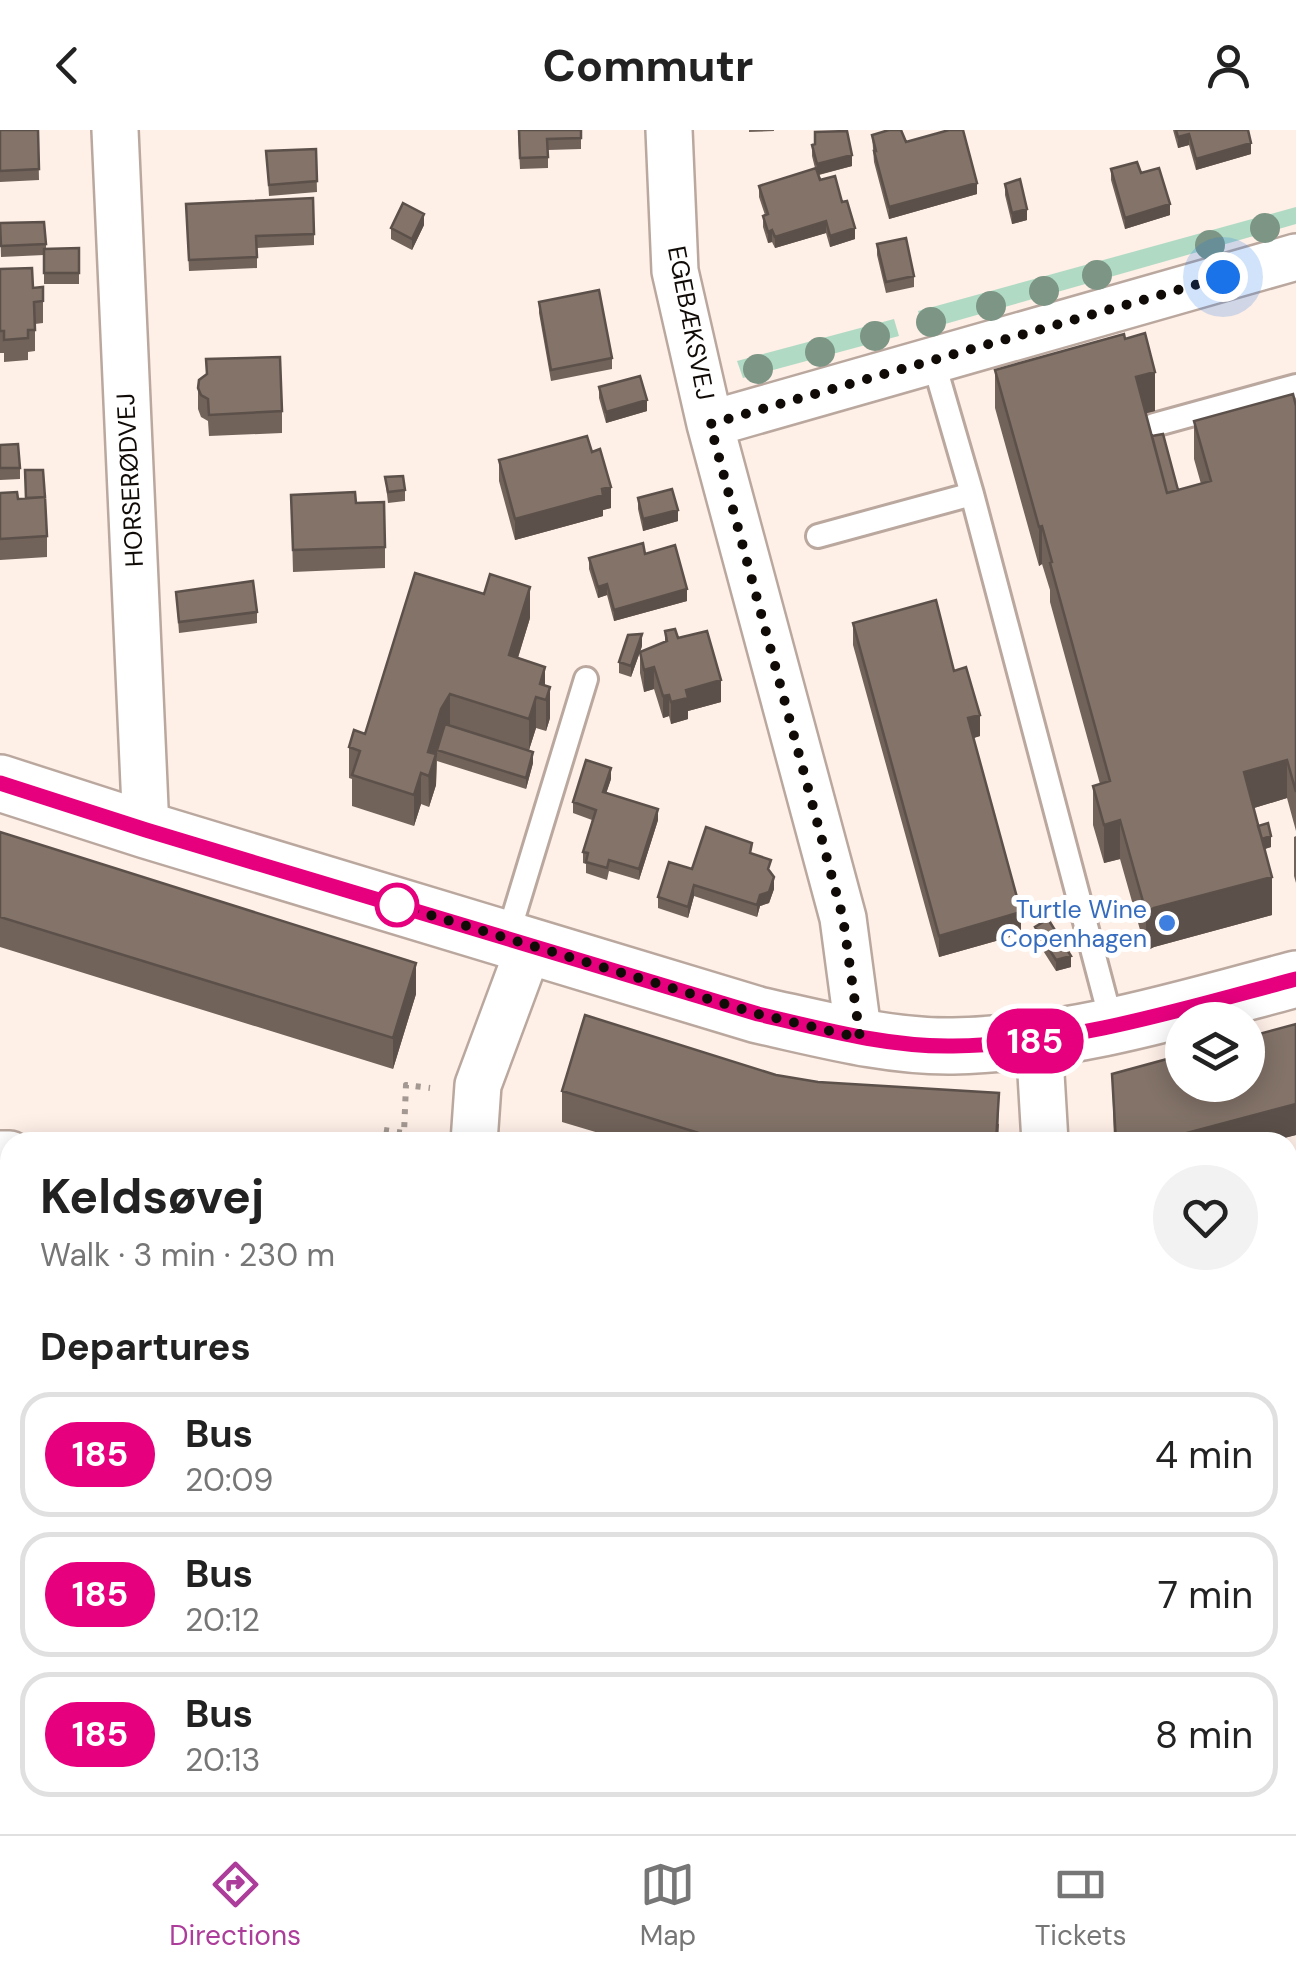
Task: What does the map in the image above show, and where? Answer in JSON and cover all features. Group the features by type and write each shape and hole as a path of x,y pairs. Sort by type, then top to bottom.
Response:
{"street":[{"name":"HORSERØDVEJ","path":"115,130 146,830"},
{"name":"EGEBÆKSVEJ","path":"670,130 676,271 710,424 843,918 860,1038"},
{"path":"710,424 1296,257"},
{"path":"0,783 758,1014 860,1038 950,1046 1039,1040 1113,1028 1296,979"},
{"path":"474,1132 476,1093 518,942"},
{"path":"1039,1040 1044,1132"}],"lane":[{"path":"933,360 1113,1028"},
{"path":"1154,425 1296,386"},
{"path":"818,536 972,494"},
{"path":"518,942 586,678"}],"path":[{"path":"404,1132 406,1085 476,1093"},
{"path":"384,1130 397,1132"}],"green space":[{"path":"1296,207 1296,224 924,330 918,311"},
{"path":"894,319 899,336 743,378 737,361"}],"building":[{"path":"0,130 38,130 39,169 0,171"},
{"path":"519,130 581,130 581,138 547,139 548,157 520,158"},
{"path":"901,130 906,142 963,130 977,183 889,207 872,135"},
{"path":"1176,130 1248,130 1251,143 1196,159 1189,134 1178,137"},
{"path":"847,131 852,155 817,164 812,145 815,132"},
{"path":"316,149 317,181 269,185 266,151"},
{"path":"1137,162 1141,173 1159,168 1170,204 1125,218 1111,169"},
{"path":"816,168 820,180 835,176 855,228 830,236 826,221 775,237 772,230 768,232 763,216 768,214 759,186"},
{"path":"1020,179 1027,209 1012,213 1005,184"},
{"path":"313,198 314,234 256,236 257,257 189,260 186,204"},
{"path":"403,203 424,214 412,239 391,228"},
{"path":"44,222 46,244 1,246 0,223"},
{"path":"906,238 914,276 886,282 877,244"},
{"path":"79,248 79,273 44,273 44,249"},
{"path":"32,268 33,288 43,287 43,301 34,302 35,330 28,330 28,338 4,340 4,331 0,331 0,269"},
{"path":"599,290 612,358 551,370 539,302"},
{"path":"1145,333 1155,372 1136,377 1167,493 1211,481 1194,421 1293,394 1296,406 1296,792 1287,760 1244,772 1272,877 1146,912 1120,820 1104,825 1093,786 1110,781 1042,526 1039,527 995,370 1124,334 1125,339"},
{"path":"280,357 282,411 209,415 208,399 198,388 199,380 207,374 206,359"},
{"path":"640,376 647,400 606,412 599,387"},
{"path":"1163,434 1178,490 1167,493 1152,436"},
{"path":"587,436 592,452 600,449 611,487 602,489 603,495 515,519 499,460"},
{"path":"18,444 20,468 0,468 0,445"},
{"path":"25,470 43,470 45,497 26,498"},
{"path":"403,476 405,490 388,492 385,477"},
{"path":"672,489 678,510 643,519 638,498"},
{"path":"17,492 18,499 45,497 47,536 0,539 0,493"},
{"path":"355,492 356,503 384,502 385,547 293,550 291,495"},
{"path":"643,543 645,554 675,545 687,589 614,610 607,584 598,587 589,558"},
{"path":"415,573 484,594 490,574 530,587 509,655 545,667 540,684 550,687 546,700 536,697 529,719 450,694 441,709 428,752 436,754 429,776 421,773 414,795 352,775 360,751 349,747 354,730 365,734"},
{"path":"253,581 257,612 179,622 176,592"},
{"path":"936,600 954,671 966,667 980,715 968,718 1021,912 939,936 853,623"},
{"path":"675,629 678,638 707,631 721,680 686,690 688,698 671,702 669,695 663,696 654,667 644,670 640,652 667,641 665,631"},
{"path":"642,634 631,666 619,662 628,635"},
{"path":"445,724 533,752 526,778 437,750"},
{"path":"586,760 611,768 603,792 658,809 639,869 609,860 607,868 586,862 588,853 583,852 596,810 573,802"},
{"path":"1268,823 1271,836 1262,839 1258,826"},
{"path":"706,827 752,843 750,853 771,860 768,869 774,877 769,892 760,895 757,905 694,885 688,907 658,897 669,862 692,869"},
{"path":"0,832 416,963 393,1038 0,917"},
{"path":"1048,919 1071,956 1056,960 1035,927"},
{"path":"585,1015 776,1075 818,1082 999,1093 997,1132 695,1132 562,1091"},
{"path":"1296,1024 1296,1104 1191,1132 1115,1132 1112,1074 1165,1060 1165,1102 1265,1102 1265,1032"}],"bus line":[{"name":"185","path":"0,783 758,1014 860,1038 950,1046 1039,1040 1113,1028 1296,979"}],"place":[{"name":"Turtle Wine Copenhagen","path":"1167,923"}],"route":[{"path":"397,905 758,1014 860,1038 843,918 710,424 1223,277"}]}
